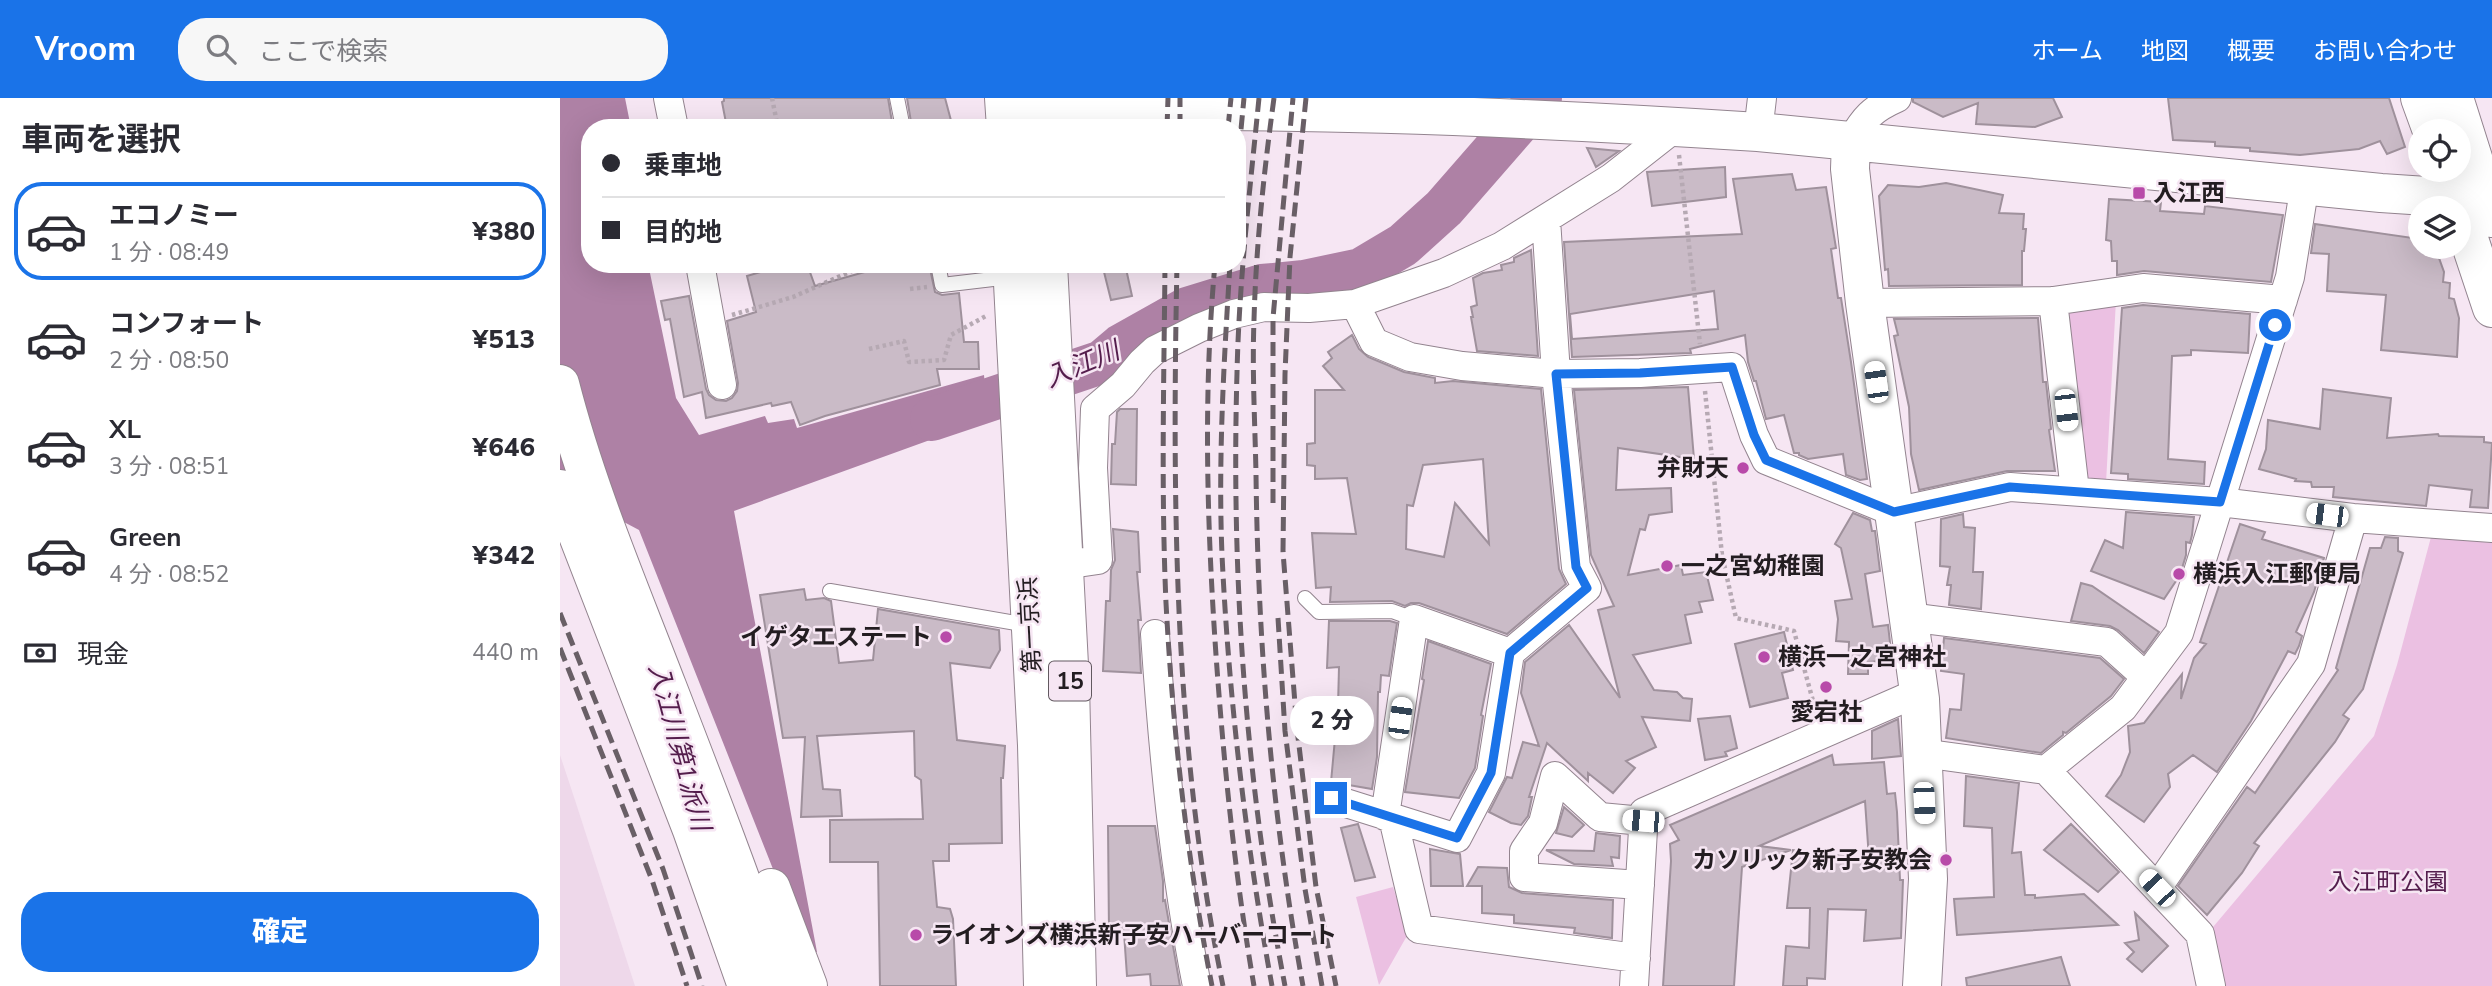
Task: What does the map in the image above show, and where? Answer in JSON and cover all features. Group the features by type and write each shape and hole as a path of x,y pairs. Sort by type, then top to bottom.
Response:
{"main road":[{"path":"2420,98 2428,119"},
{"path":"2454,98 2477,198 2492,308"},
{"path":"1023,113 1482,110 1677,139 1760,115 1851,141 2477,198"},
{"path":"1851,141 1850,169 1865,303 1919,692 1928,879 1922,986"},
{"name":"第一京浜","path":"1012,273 1017,358 1037,408 1064,565 1071,719 1077,986"},
{"name":"第一京浜","path":"1043,986 1037,745 1030,625 1037,408 1052,347 1048,273"},
{"path":"562,392 609,537 717,815 778,986"},
{"path":"562,392 586,454 642,564 660,606 808,986"},
{"path":"560,489 692,830 747,986"}],"street":[{"path":"668,98 672,119"},
{"path":"1851,141 1864,118 1881,105 1897,98"},
{"path":"1064,565 1098,560 1093,468 1095,409 1123,385 1156,350 1234,313 1264,307 1309,308 1355,304 1444,273 1502,246 1677,139"},
{"path":"2046,770 2123,708 2179,633 2290,278 2305,184"},
{"path":"1331,798 1457,838 1491,773 1510,653 1587,588 1576,567 1556,374 1546,219"},
{"path":"702,273 722,385"},
{"path":"1865,303 2053,301 2143,288 2283,300"},
{"path":"2053,301 2075,491"},
{"path":"1355,304 1374,342 1410,357 1462,366 1556,374 1640,373 1732,367 1754,435 1766,460 1894,512 2010,487 2220,502 2353,518 2492,528"},
{"path":"2157,888 2311,664 2353,518"},
{"path":"1908,617 2107,642 2146,677"},
{"path":"1510,653 1414,619 1389,817 1419,929 1636,958"},
{"path":"1155,634 1163,754 1178,872 1197,986"},
{"path":"1634,986 1644,812 1919,692"},
{"path":"1922,752 2046,770 2200,934 2211,986"},
{"path":"1640,885 1524,877 1524,852 1543,823 1556,776 1600,817 1643,821"}],"lane":[{"path":"897,98 901,119"},
{"path":"940,273 942,285 1002,273"},
{"path":"830,591 1030,625"},
{"path":"1305,598 1319,612 1392,611 1414,619"}],"path":[{"path":"772,98 776,119"},
{"path":"1677,139 1722,555 1736,618 1794,631 1823,734"},
{"path":"710,321 793,297 847,273"},
{"path":"869,349 904,341 909,362 944,360 951,335 996,311"}],"shaded area":[{"path":"560,98 625,98 629,119 581,119 581,273 650,273 676,398 699,435 765,416 768,423 794,419 797,428 984,375 988,419 734,511 817,952 807,955 639,530 560,488"},
{"path":"560,755 574,797 635,986 560,986"}],"green space":[{"path":"2116,300 2106,483 2082,478 2060,307"},
{"name":"入江町公園","path":"2431,537 2492,543 2492,986 2221,986 2208,933 2374,736 2397,665"},
{"path":"1393,887 1408,934 1379,985 1356,897"}],"building":[{"path":"724,98 888,98 892,119 725,119"},
{"path":"907,98 945,98 951,119 910,119"},
{"path":"1913,98 2053,98 2062,117 2035,127 1976,124 1978,103 1943,117 1913,102"},
{"path":"2168,98 2389,98 2405,147 2387,154 2380,141 2359,149 2300,155 2215,146 2215,142 2173,140"},
{"path":"1587,148 1619,151 1596,167"},
{"path":"1725,167 1726,197 1652,206 1647,172"},
{"path":"1792,174 1796,190 1826,187 1836,248 1831,249 1838,298 1841,298 1867,479 1860,480 1846,475 1843,454 1808,459 1794,453 1784,415 1766,419 1748,362 1745,335 1690,349 1691,353 1572,357 1564,242 1742,234 1733,179","holes":["1714,291 1718,329 1572,339 1570,314"]},
{"path":"1946,183 2003,195 1999,213 2024,214 2023,229 2026,229 2022,251 2022,285 1889,286 1888,269 1885,270 1879,196 1888,185 1919,187"},
{"path":"2109,199 2161,202 2160,211 2204,214 2205,206 2283,215 2271,282 2144,271 2117,275 2117,261 2112,261 2111,241 2106,240"},
{"path":"2315,224 2408,237 2408,259 2439,259 2444,272 2443,282 2450,283 2449,298 2454,299 2459,318 2457,357 2381,350 2386,295 2327,291 2329,254 2311,253"},
{"path":"1531,250 1538,356 1477,351 1471,317 1471,307 1477,305 1473,278 1483,273 1502,270 1501,265 1514,262 1514,258"},
{"path":"757,273 810,273 815,286 861,273 931,273 935,292 942,295 959,293 964,342 978,342 979,369 937,369 940,385 800,425 791,402 772,406 771,403 706,418 702,392 684,397 670,319 665,320 661,301 689,296 706,389 716,400 726,401 737,391 738,383 727,321 756,312 747,276"},
{"path":"1104,273 1127,273 1132,296 1111,300"},
{"path":"2143,305 2250,314 2248,353 2191,350 2191,355 2172,356 2168,459 2205,462 2204,484 2128,479 2128,474 2111,473 2122,308"},
{"path":"2038,318 2055,471 2007,471 1919,490 1911,454 1909,407 1894,336 1898,335 1894,319"},
{"path":"1352,335 1359,349 1368,357 1404,372 1435,378 1435,383 1453,381 1541,389 1559,569 1566,584 1507,634 1419,603 1405,606 1392,601 1330,602 1331,587 1316,588 1312,533 1356,534 1347,478 1315,479 1315,466 1307,465 1307,444 1315,443 1315,390 1344,390 1323,366 1332,358 1328,352","holes":["1483,459 1489,544 1455,503 1444,557 1406,549 1407,505 1413,506 1423,465"]},
{"path":"1688,387 1694,459 1618,448 1616,490 1671,488 1672,512 1649,515 1645,530 1640,529 1628,575 1681,565 1683,575 1706,572 1713,600 1699,602 1702,612 1685,615 1691,643 1633,655 1654,690 1677,692 1683,698 1692,699 1690,721 1642,717 1656,747 1626,761 1635,768 1613,793 1588,773 1588,781 1547,743 1529,797 1532,797 1528,816 1521,825 1511,823 1489,812 1507,777 1512,778 1523,742 1539,746 1521,693 1525,662 1569,625 1620,698 1598,610 1614,606 1591,555 1574,390"},
{"path":"2323,389 2391,398 2387,438 2438,434 2484,437 2484,442 2492,443 2488,508 2470,507 2472,490 2429,485 2426,506 2333,497 2334,487 2312,487 2311,482 2295,481 2296,479 2259,469 2266,449 2268,420 2320,429"},
{"path":"1120,409 1137,409 1136,485 1111,484 1112,444 1115,444 1117,412"},
{"path":"2126,512 2194,517 2192,535 2190,543 2186,542 2186,555 2180,575 2164,599 2091,571 2105,540 2123,548"},
{"path":"1853,513 1870,520 1872,531 1875,531 1880,571 1865,574 1873,627 1888,625 1892,660 1868,662 1868,674 1848,674 1849,642 1836,641 1838,619 1835,601 1852,599 1841,548 1835,544"},
{"path":"1963,514 1964,527 1975,528 1973,572 1983,572 1981,609 1949,605 1951,585 1947,585 1950,567 1940,566 1941,519"},
{"path":"2240,524 2265,532 2262,539 2324,558 2314,592 2296,632 2302,636 2299,646 2295,654 2288,651 2251,721 2217,772 2193,755 2168,774 2170,787 2144,822 2106,796 2121,775 2130,752 2128,726 2144,723 2182,674 2181,699 2194,658 2206,644 2200,642"},
{"path":"1113,529 1138,532 1141,673 1103,671 1106,601 1110,601 1111,570 1115,560"},
{"path":"2385,537 2398,538 2398,551 2403,553 2363,689 2343,715 2349,719 2335,742 2254,843 2259,846 2242,873 2207,915 2178,886 2247,787 2255,793 2338,670 2336,668 2370,548 2381,548"},
{"path":"2081,583 2092,586 2159,632 2144,653 2110,626 2071,621"},
{"path":"804,589 806,600 824,598 831,601 839,663 873,660 878,609 999,630 1000,650 990,668 950,663 957,740 1005,746 1001,778 1002,843 949,844 949,861 933,861 937,907 950,909 953,919 956,986 880,986 878,862 830,862 830,820 923,819 921,780 915,776 914,731 817,736 823,789 840,790 842,816 801,817 805,737 783,738 760,595"},
{"path":"1329,621 1397,623 1389,676 1381,675 1378,692 1377,757 1372,789 1331,782 1339,667 1327,668"},
{"name":"横浜一之宮神社","path":"1784,632 1793,670 1782,673 1788,698 1750,707 1735,644"},
{"path":"1944,638 2100,658 2124,679 2111,696 2066,733 2063,732 2063,735 2041,753 1946,738 1950,709 1961,710 1964,674 1941,671"},
{"path":"1428,641 1491,664 1481,715 1475,768 1459,798 1405,792"},
{"path":"1730,716 1737,748 1725,752 1727,756 1705,760 1698,719"},
{"path":"1898,719 1901,756 1872,759 1872,731"},
{"path":"1832,755 1834,765 1884,762 1887,794 1895,793 1897,812 1900,880 1903,880 1901,938 1864,941 1866,910 1828,909 1825,979 1807,978 1807,986 1783,986 1786,946 1809,948 1810,908 1787,908 1793,850 1869,859 1865,801 1759,846 1791,850 1742,867 1734,986 1663,986 1670,844 1679,840 1670,825"},
{"path":"1966,776 2019,783 2012,853 2021,852 2025,895 2035,895 2035,898 2084,894 2118,925 1957,935 1954,899 1994,897 1992,828 1964,826"},
{"path":"1564,807 1584,825 1572,837 1556,833"},
{"path":"1358,824 1375,877 1355,881 1341,828"},
{"path":"2071,824 2119,872 2098,892 2044,850"},
{"path":"1108,826 1155,826 1163,881 1163,901 1165,900 1180,986 1151,986 1150,974 1127,976 1124,933 1109,933"},
{"path":"1596,833 1620,836 1619,858 1611,857 1613,866 1574,864 1546,850 1594,851"},
{"path":"1430,849 1460,854 1463,886 1431,886"},
{"path":"1478,867 1507,868 1509,887 1522,893 1613,900 1612,938 1574,933 1575,928 1514,923 1514,915 1482,913 1482,886 1467,886"},
{"path":"2135,913 2168,946 2142,972 2127,959 2134,952 2125,943 2139,940"},
{"path":"2061,957 2070,986 1967,986 1966,978"}],"waterway":[{"name":"入江川","path":"932,419 1102,362 1121,346 1187,309 1262,286 1304,282 1361,270 1403,245 1444,208 1540,98"}],"railway":[{"path":"1167,119 1168,98"},
{"path":"1180,98 1180,119"},
{"path":"1229,119 1231,98"},
{"path":"1242,119 1244,98"},
{"path":"1246,225 1259,98"},
{"path":"1274,98 1261,209 1253,339 1257,538 1275,795 1303,986"},
{"path":"1273,503 1273,318 1293,98"},
{"path":"1306,98 1290,257 1285,374 1283,552 1297,729 1316,887 1336,986"},
{"path":"1165,273 1163,434 1169,651 1188,843 1212,986"},
{"path":"1177,273 1175,445 1180,626 1194,807 1223,986"},
{"path":"1214,273 1208,411 1213,606 1231,821 1254,986"},
{"path":"1230,273 1221,446 1225,609 1240,772 1272,986"},
{"path":"1242,273 1236,450 1239,604 1260,834 1285,986"},
{"path":"560,613 663,869 702,986"},
{"path":"1278,618 1285,731 1305,889 1322,986"},
{"path":"560,648 652,880 687,986"}],"place":[{"name":"入江西","path":"2139,193"},
{"name":"弁財天","path":"1743,468"},
{"name":"一之宮幼稚園","path":"1667,566"},
{"name":"横浜入江郵便局","path":"2179,574"},
{"name":"イゲタエステート","path":"946,637"},
{"name":"横浜一之宮神社","path":"1764,657"},
{"name":"愛宕社","path":"1826,687"},
{"name":"カソリック新子安教会","path":"1946,860"},
{"name":"ライオンズ横浜新子安ハーバーコート","path":"916,935"}],"route":[{"path":"1331,798 1457,838 1491,773 1510,653 1587,588 1576,567 1556,374 1640,373 1732,367 1754,435 1766,460 1894,512 2010,487 2220,502 2275,325"}],"water label":[{"name":"入江川第1派川","path":"680,747"}]}
